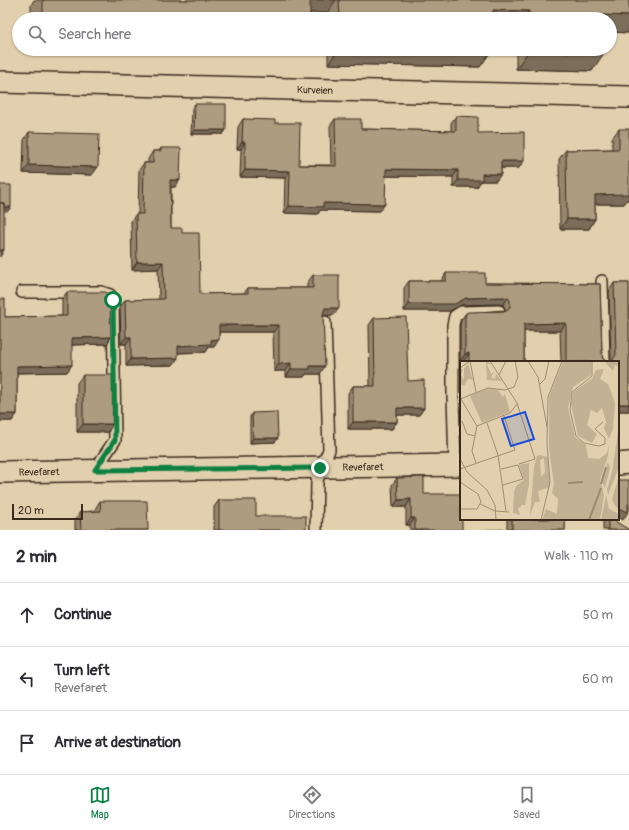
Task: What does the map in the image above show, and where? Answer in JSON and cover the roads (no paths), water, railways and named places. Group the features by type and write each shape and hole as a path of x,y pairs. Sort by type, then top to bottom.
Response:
{"street":[{"name":"Kurveien","path":"0,82 629,97"},
{"path":"619,464 629,463"},
{"name":"Revefaret","path":"0,472 458,466"}],"lane":[{"path":"602,281 604,361"},
{"path":"22,292 101,292 110,294 113,300 115,440 95,470"},
{"path":"458,466 453,380 454,316 461,312 499,311"},
{"path":"316,530 317,481 320,468 329,450 325,322"}]}
